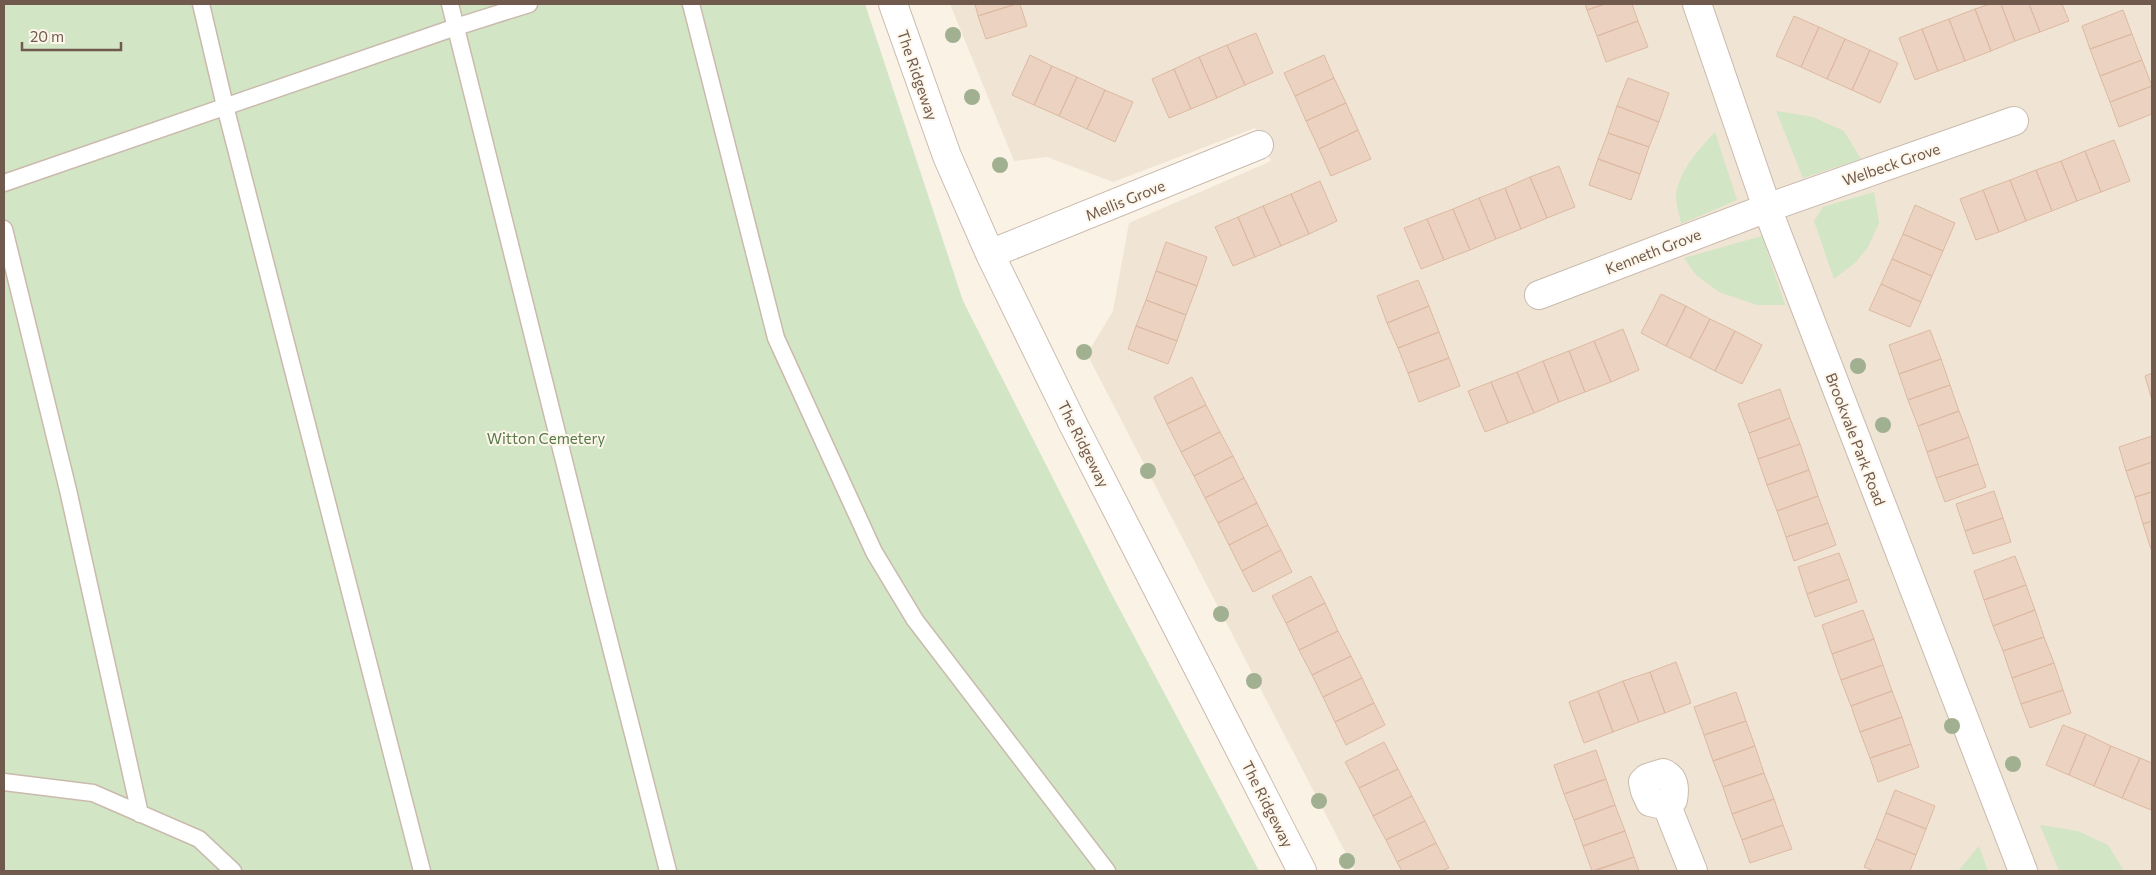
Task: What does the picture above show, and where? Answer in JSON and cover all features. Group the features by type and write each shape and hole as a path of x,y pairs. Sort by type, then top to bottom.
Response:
{"street":[{"name":"The Ridgeway","path":"893,4 947,156 990,254 1073,424 1302,871"},
{"name":"Brookvale Park Road","path":"1697,4 1767,208 2023,871"},
{"name":"Welbeck Grove","path":"1767,208 2014,121"},
{"name":"Mellis Grove","path":"990,254 1259,145"},
{"name":"Kenneth Grove","path":"1539,295 1767,208"},
{"path":"1667,806 1692,871"}],"lane":[{"path":"201,4 225,106 422,871"},
{"path":"450,4 668,871"},
{"path":"4,182 456,27 529,4"},
{"path":"691,4 776,338 874,552 915,620 1107,871"},
{"path":"4,229 68,490 140,814"},
{"path":"4,782 93,793 199,839 233,871"}],"shaded area":[{"path":"950,4 2152,4 2152,871 1355,871 1087,354 1113,311 1129,223 1271,161 1255,128 1113,182 1047,157 1014,161"}],"green space":[{"name":"Witton Cemetery","path":"4,4 865,4 963,301 1110,591 1259,871 4,871"},
{"path":"1776,111 1813,117 1844,131 1861,159 1803,178"},
{"path":"1715,132 1737,200 1681,224 1676,196 1681,178 1696,153"},
{"path":"1874,192 1879,223 1868,247 1856,262 1834,279 1814,221 1823,207"},
{"path":"1762,236 1785,305 1757,305 1719,292 1696,275 1684,258"},
{"path":"2040,825 2078,831 2108,845 2124,871 2059,871"},
{"path":"1979,846 1988,871 1958,871"}],"building":[{"path":"975,4 1016,4 978,16"},
{"path":"1020,4 1027,26 986,39 978,16"},
{"path":"1585,4 1605,4 1587,10"},
{"path":"1605,4 1632,4 1638,21 1597,36 1587,10"},
{"path":"1990,4 2001,4 2015,41 1991,51 1975,9"},
{"path":"2001,4 2029,4 2040,32 2015,41"},
{"path":"2029,4 2062,4 2069,21 2040,32"},
{"path":"1975,9 1991,51 1965,61 1949,19"},
{"path":"2123,10 2132,34 2090,49 2082,26"},
{"path":"1794,16 1819,27 1801,67 1776,56"},
{"path":"1949,19 1965,61 1938,71 1922,29"},
{"path":"1638,21 1648,47 1606,62 1597,36"},
{"path":"1819,27 1845,39 1827,79 1801,67"},
{"path":"1922,29 1938,71 1915,80 1899,38"},
{"path":"1256,33 1273,73 1245,85 1227,45"},
{"path":"2132,34 2142,60 2100,76 2090,49"},
{"path":"1845,39 1870,50 1852,90 1827,79"},
{"path":"1227,45 1245,85 1217,98 1199,57"},
{"path":"1870,50 1898,63 1880,103 1852,90"},
{"path":"1030,55 1052,66 1034,105 1012,95"},
{"path":"1324,55 1334,78 1295,96 1284,73"},
{"path":"1199,57 1217,98 1191,109 1174,69"},
{"path":"2142,60 2152,86 2110,102 2100,76"},
{"path":"1052,66 1077,77 1059,116 1034,105"},
{"path":"1174,69 1191,109 1169,118 1152,79"},
{"path":"1077,77 1105,90 1087,129 1059,116"},
{"path":"1334,78 1346,103 1306,121 1295,96"},
{"path":"1628,78 1669,93 1659,122 1617,106"},
{"path":"2152,86 2152,114 2119,127 2110,102"},
{"path":"1105,90 1133,102 1115,142 1087,129"},
{"path":"1346,103 1358,130 1319,149 1306,121"},
{"path":"1617,106 1659,122 1649,147 1608,133"},
{"path":"1358,130 1371,159 1331,176 1319,149"},
{"path":"1608,133 1649,147 1640,174 1598,159"},
{"path":"2114,140 2130,181 2101,192 2085,151"},
{"path":"2085,151 2101,192 2077,201 2061,161"},
{"path":"1598,159 1640,174 1631,200 1589,185"},
{"path":"2061,161 2077,201 2052,211 2036,170"},
{"path":"1559,166 1575,207 1547,218 1530,177"},
{"path":"2036,170 2052,211 2026,221 2010,180"},
{"path":"1530,177 1547,218 1521,229 1505,188"},
{"path":"2010,180 2026,221 1999,232 1983,190"},
{"path":"1320,181 1337,221 1309,234 1291,194"},
{"path":"1505,188 1521,229 1496,239 1479,198"},
{"path":"1983,190 1999,232 1976,240 1960,199"},
{"path":"1291,194 1309,234 1281,246 1263,206"},
{"path":"1479,198 1496,239 1470,250 1453,209"},
{"path":"1915,205 1955,223 1943,251 1903,234"},
{"path":"1263,206 1281,246 1255,257 1238,217"},
{"path":"1453,209 1470,250 1444,260 1427,219"},
{"path":"1238,217 1255,257 1233,266 1215,227"},
{"path":"1427,219 1444,260 1421,269 1404,228"},
{"path":"1903,234 1943,251 1932,276 1892,259"},
{"path":"1166,242 1207,257 1197,286 1156,271"},
{"path":"1892,259 1932,276 1921,302 1881,284"},
{"path":"1156,271 1197,286 1186,315 1146,300"},
{"path":"1418,280 1429,306 1387,323 1377,296"},
{"path":"1881,284 1921,302 1910,327 1869,310"},
{"path":"1661,294 1686,306 1666,346 1641,333"},
{"path":"1146,300 1186,315 1177,341 1136,326"},
{"path":"1429,306 1439,332 1398,348 1387,323"},
{"path":"1686,306 1710,319 1690,358 1666,346"},
{"path":"1710,319 1735,331 1715,371 1690,358"},
{"path":"1136,326 1177,341 1168,364 1128,349"},
{"path":"1623,329 1639,370 1611,382 1594,341"},
{"path":"1930,330 1941,359 1899,374 1889,345"},
{"path":"1735,331 1762,345 1742,384 1715,371"},
{"path":"1439,332 1449,358 1408,373 1398,348"},
{"path":"1594,341 1611,382 1585,392 1569,351"},
{"path":"1569,351 1585,392 1559,402 1543,361"},
{"path":"1449,358 1460,386 1419,402 1408,373"},
{"path":"1941,359 1950,385 1908,400 1899,374"},
{"path":"1543,361 1559,402 1534,413 1517,372"},
{"path":"1517,372 1534,413 1508,423 1491,382"},
{"path":"2152,373 2152,400 2145,376"},
{"path":"1192,377 1206,405 1167,424 1154,397"},
{"path":"1491,382 1508,423 1485,432 1468,391"},
{"path":"1950,385 1959,411 1918,426 1908,400"},
{"path":"1780,389 1790,418 1749,433 1738,404"},
{"path":"1206,405 1220,432 1181,452 1167,424"},
{"path":"1959,411 1969,437 1927,452 1918,426"},
{"path":"1790,418 1800,444 1758,459 1749,433"},
{"path":"1220,432 1233,456 1194,476 1181,452"},
{"path":"2152,436 2152,462 2126,471 2119,447"},
{"path":"1969,437 1978,464 1936,478 1927,452"},
{"path":"1800,444 1809,470 1767,485 1758,459"},
{"path":"1233,456 1244,478 1205,498 1194,476"},
{"path":"2152,462 2152,492 2135,497 2126,471"},
{"path":"1978,464 1986,487 1945,502 1936,478"},
{"path":"1809,470 1818,496 1777,511 1767,485"},
{"path":"1244,478 1257,503 1218,523 1205,498"},
{"path":"1994,491 2003,518 1965,531 1956,504"},
{"path":"2152,492 2152,521 2143,524 2135,497"},
{"path":"1818,496 1828,523 1786,537 1777,511"},
{"path":"1257,503 1268,525 1229,545 1218,523"},
{"path":"2003,518 2011,542 1973,554 1965,531"},
{"path":"2152,521 2152,549 2151,549 2143,524"},
{"path":"1828,523 1836,545 1794,561 1786,537"},
{"path":"1268,525 1281,550 1242,571 1229,545"},
{"path":"1281,550 1292,572 1253,592 1242,571"},
{"path":"1839,553 1849,579 1807,594 1798,567"},
{"path":"2015,556 2026,585 1984,600 1974,571"},
{"path":"1311,576 1325,603 1286,623 1272,596"},
{"path":"1849,579 1857,602 1815,617 1807,594"},
{"path":"2026,585 2035,610 1993,626 1984,600"},
{"path":"1325,603 1338,631 1299,650 1286,623"},
{"path":"1863,610 1874,639 1832,654 1822,625"},
{"path":"2035,610 2044,637 2003,651 1993,626"},
{"path":"1338,631 1351,656 1312,675 1299,650"},
{"path":"2044,637 2054,663 2012,678 2003,651"},
{"path":"1874,639 1883,665 1841,680 1832,654"},
{"path":"1351,656 1362,678 1323,697 1312,675"},
{"path":"1676,662 1691,703 1665,713 1650,672"},
{"path":"2054,663 2063,690 2021,704 2012,678"},
{"path":"1883,665 1892,691 1851,706 1841,680"},
{"path":"1650,672 1665,713 1639,722 1623,681"},
{"path":"1362,678 1374,703 1335,722 1323,697"},
{"path":"1623,681 1639,722 1613,732 1598,691"},
{"path":"2063,690 2071,713 2030,728 2021,704"},
{"path":"1598,691 1613,732 1584,743 1569,702"},
{"path":"1892,691 1902,717 1860,732 1851,706"},
{"path":"1736,692 1746,721 1704,735 1694,707"},
{"path":"1374,703 1385,725 1346,745 1335,722"},
{"path":"1902,717 1911,744 1870,758 1860,732"},
{"path":"1746,721 1755,746 1713,761 1704,735"},
{"path":"2063,725 2086,734 2069,775 2046,765"},
{"path":"2086,734 2111,746 2094,786 2069,775"},
{"path":"1384,742 1398,769 1359,788 1345,762"},
{"path":"1911,744 1919,767 1878,782 1870,758"},
{"path":"1755,746 1764,773 1723,787 1713,761"},
{"path":"2111,746 2140,758 2122,798 2094,786"},
{"path":"1596,750 1606,779 1564,794 1554,765"},
{"path":"2140,758 2152,763 2151,810 2122,798"},
{"path":"1398,769 1412,796 1373,816 1359,788"},
{"path":"1764,773 1774,799 1732,814 1723,787"},
{"path":"1606,779 1615,805 1574,820 1564,794"},
{"path":"1895,790 1935,806 1926,829 1886,813"},
{"path":"1412,796 1425,821 1386,840 1373,816"},
{"path":"1774,799 1783,825 1742,840 1732,814"},
{"path":"1615,805 1625,831 1583,846 1574,820"},
{"path":"1886,813 1926,829 1916,855 1876,839"},
{"path":"1425,821 1436,843 1397,862 1386,840"},
{"path":"1783,825 1792,849 1750,863 1742,840"},
{"path":"1625,831 1634,857 1592,871 1583,846"},
{"path":"1876,839 1916,855 1910,871 1874,871 1864,867"},
{"path":"1436,843 1449,868 1441,871 1402,871 1397,862"},
{"path":"1634,857 1639,871 1595,871"}]}
